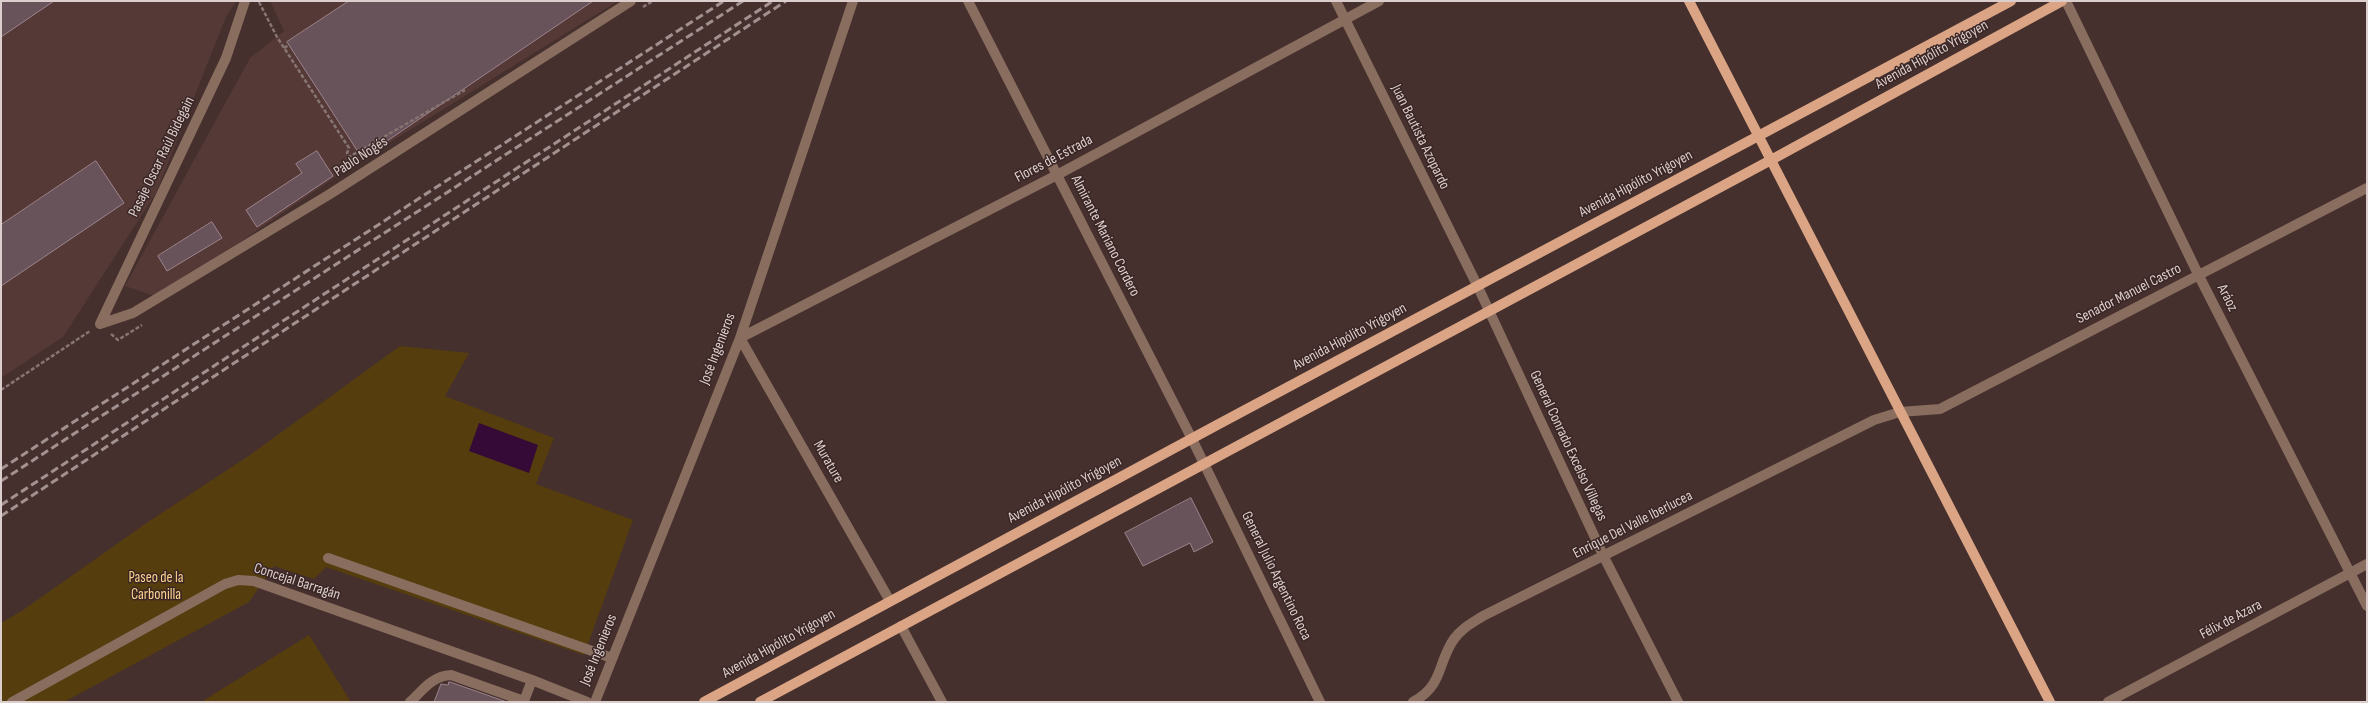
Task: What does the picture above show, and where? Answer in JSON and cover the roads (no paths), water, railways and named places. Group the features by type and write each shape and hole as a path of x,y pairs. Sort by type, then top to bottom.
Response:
{"main road":[{"path":"1689,1 2050,702"},
{"name":"Avenida Hipólito Yrigoyen","path":"704,702 1478,287 1758,135 2011,1"},
{"name":"Avenida Hipólito Yrigoyen","path":"760,702 1489,312 2062,1"}],"street":[{"name":"Pasaje Oscar Raúl Bidegain","path":"100,324 226,58 245,1"},
{"name":"Pablo Nogés","path":"100,324 133,313 330,194 630,1"},
{"name":"José Ingenieros","path":"595,702 740,338 853,1"},
{"name":"Almirante Mariano Cordero","path":"968,1 1204,464"},
{"name":"Juan Bautista Azopardo","path":"1336,1 1478,287"},
{"name":"Flores de Estrada","path":"740,338 1057,175 1379,1"},
{"name":"Aráoz","path":"2066,1 2198,274 2367,606"},
{"name":"Senador Manuel Castro","path":"1900,412 1940,409 2198,274 2367,188"},
{"name":"General Conrado Excelso Villegas","path":"1478,287 1604,557 1678,702"},
{"name":"Murature","path":"740,338 890,601"},
{"name":"Enrique Del Valle Iberlucea","path":"1413,702 1425,695 1433,686 1453,640 1463,628 1483,616 1604,557 1874,420 1900,412"},
{"name":"General Julio Argentino Roca","path":"1204,464 1320,702"},
{"path":"328,558 612,658"},
{"name":"Félix de Azara","path":"2108,702 2367,564"},
{"name":"Concejal Barragán","path":"12,702 225,584 238,580 254,581 532,680 587,702"},
{"path":"901,626 942,702"},
{"path":"410,702 434,679 441,676 451,675 524,701 532,680"}],"railway":[{"path":"1,469 724,1"},
{"path":"1,481 743,1"},
{"path":"1,505 773,1"},
{"path":"1,516 786,1"}],"park label":[{"name":"Paseo de la Carbonilla","path":"156,586"}]}
